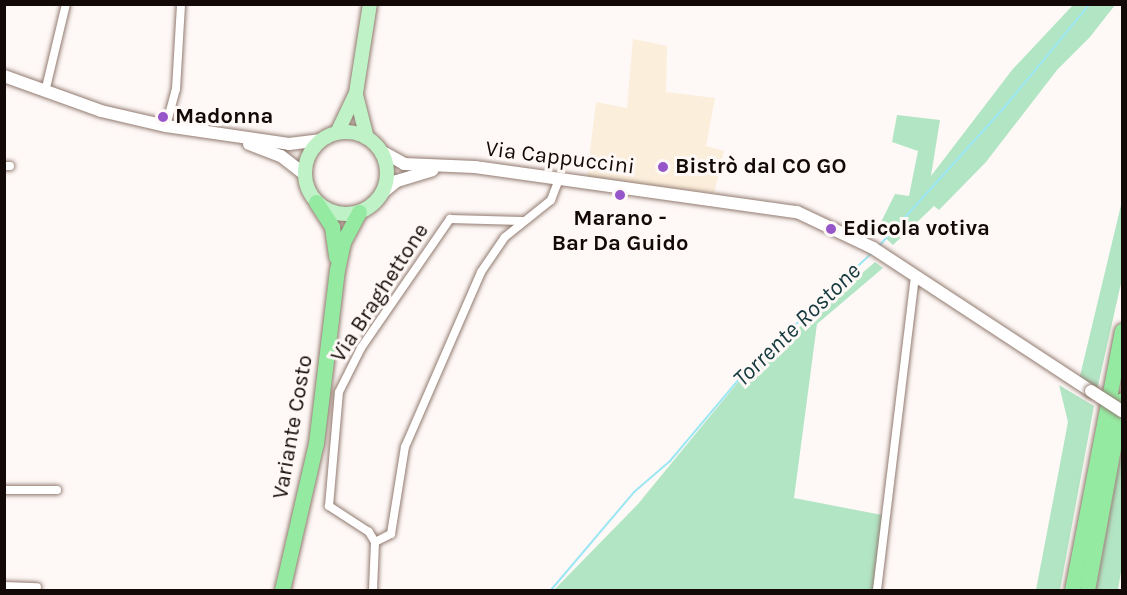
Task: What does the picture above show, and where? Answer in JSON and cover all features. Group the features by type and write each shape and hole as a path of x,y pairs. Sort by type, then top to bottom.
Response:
{"highway":[{"path":"316,202 332,227 337,270"},
{"path":"337,270 344,242 359,212"},
{"name":"Variante Costo","path":"282,591 316,443 337,270"},
{"path":"1072,591 1122,331"},
{"path":"1087,591 1122,400"}],"main road":[{"path":"337,133 356,93 370,4"},
{"path":"4,76 101,111 231,138 290,144 322,140 337,133 367,138"},
{"path":"231,138 281,156 305,176 316,202 336,213 359,212 382,193 387,172 381,151 367,138 356,93"},
{"path":"305,176 310,154 322,140"},
{"name":"Via Cappuccini","path":"381,151 404,164 442,168 475,167 797,212 873,248 1122,411"},
{"name":"Via Cappuccini","path":"382,193 397,181 442,168"}],"street":[{"path":"45,92 66,4"},
{"path":"166,126 176,89 181,4"},
{"path":"373,591 375,542 391,534 405,447 455,325 494,250 522,221 551,200 559,179"},
{"name":"Via Braghettone","path":"375,542 369,532 329,506 339,392 361,348 450,219 522,221"},
{"path":"877,591 915,275"},
{"path":"4,490 57,490"},
{"path":"4,586 37,587"}],"shaded area":[{"path":"633,39 667,46 666,92 715,98 706,146 724,151 714,193 587,177 596,102 627,108"}],"green space":[{"path":"1073,5 1115,5 1090,37 1057,70 986,162 939,210 934,206 893,245 877,230 895,194 909,196 918,151 892,142 897,115 940,120 931,176 1012,70"},
{"path":"1122,201 1122,279 1097,390 1079,380"},
{"path":"875,262 883,268 817,324 794,498 882,515 876,590 554,590 638,504 743,376"},
{"path":"1059,385 1094,406 1060,590 1036,590 1068,422"},
{"path":"1122,448 1122,566 1118,590 1096,590"}],"waterway":[{"name":"Torrente Rostone","path":"879,246 1003,109 1090,4"},
{"name":"Torrente Rostone","path":"551,590 634,492 670,461 744,373 873,252"}],"place":[{"name":"Madonna","path":"163,117"},
{"name":"Bistrò dal CO GO","path":"663,167"},
{"name":"Marano - Bar Da Guido","path":"620,195"},
{"name":"Edicola votiva","path":"831,229"}]}
